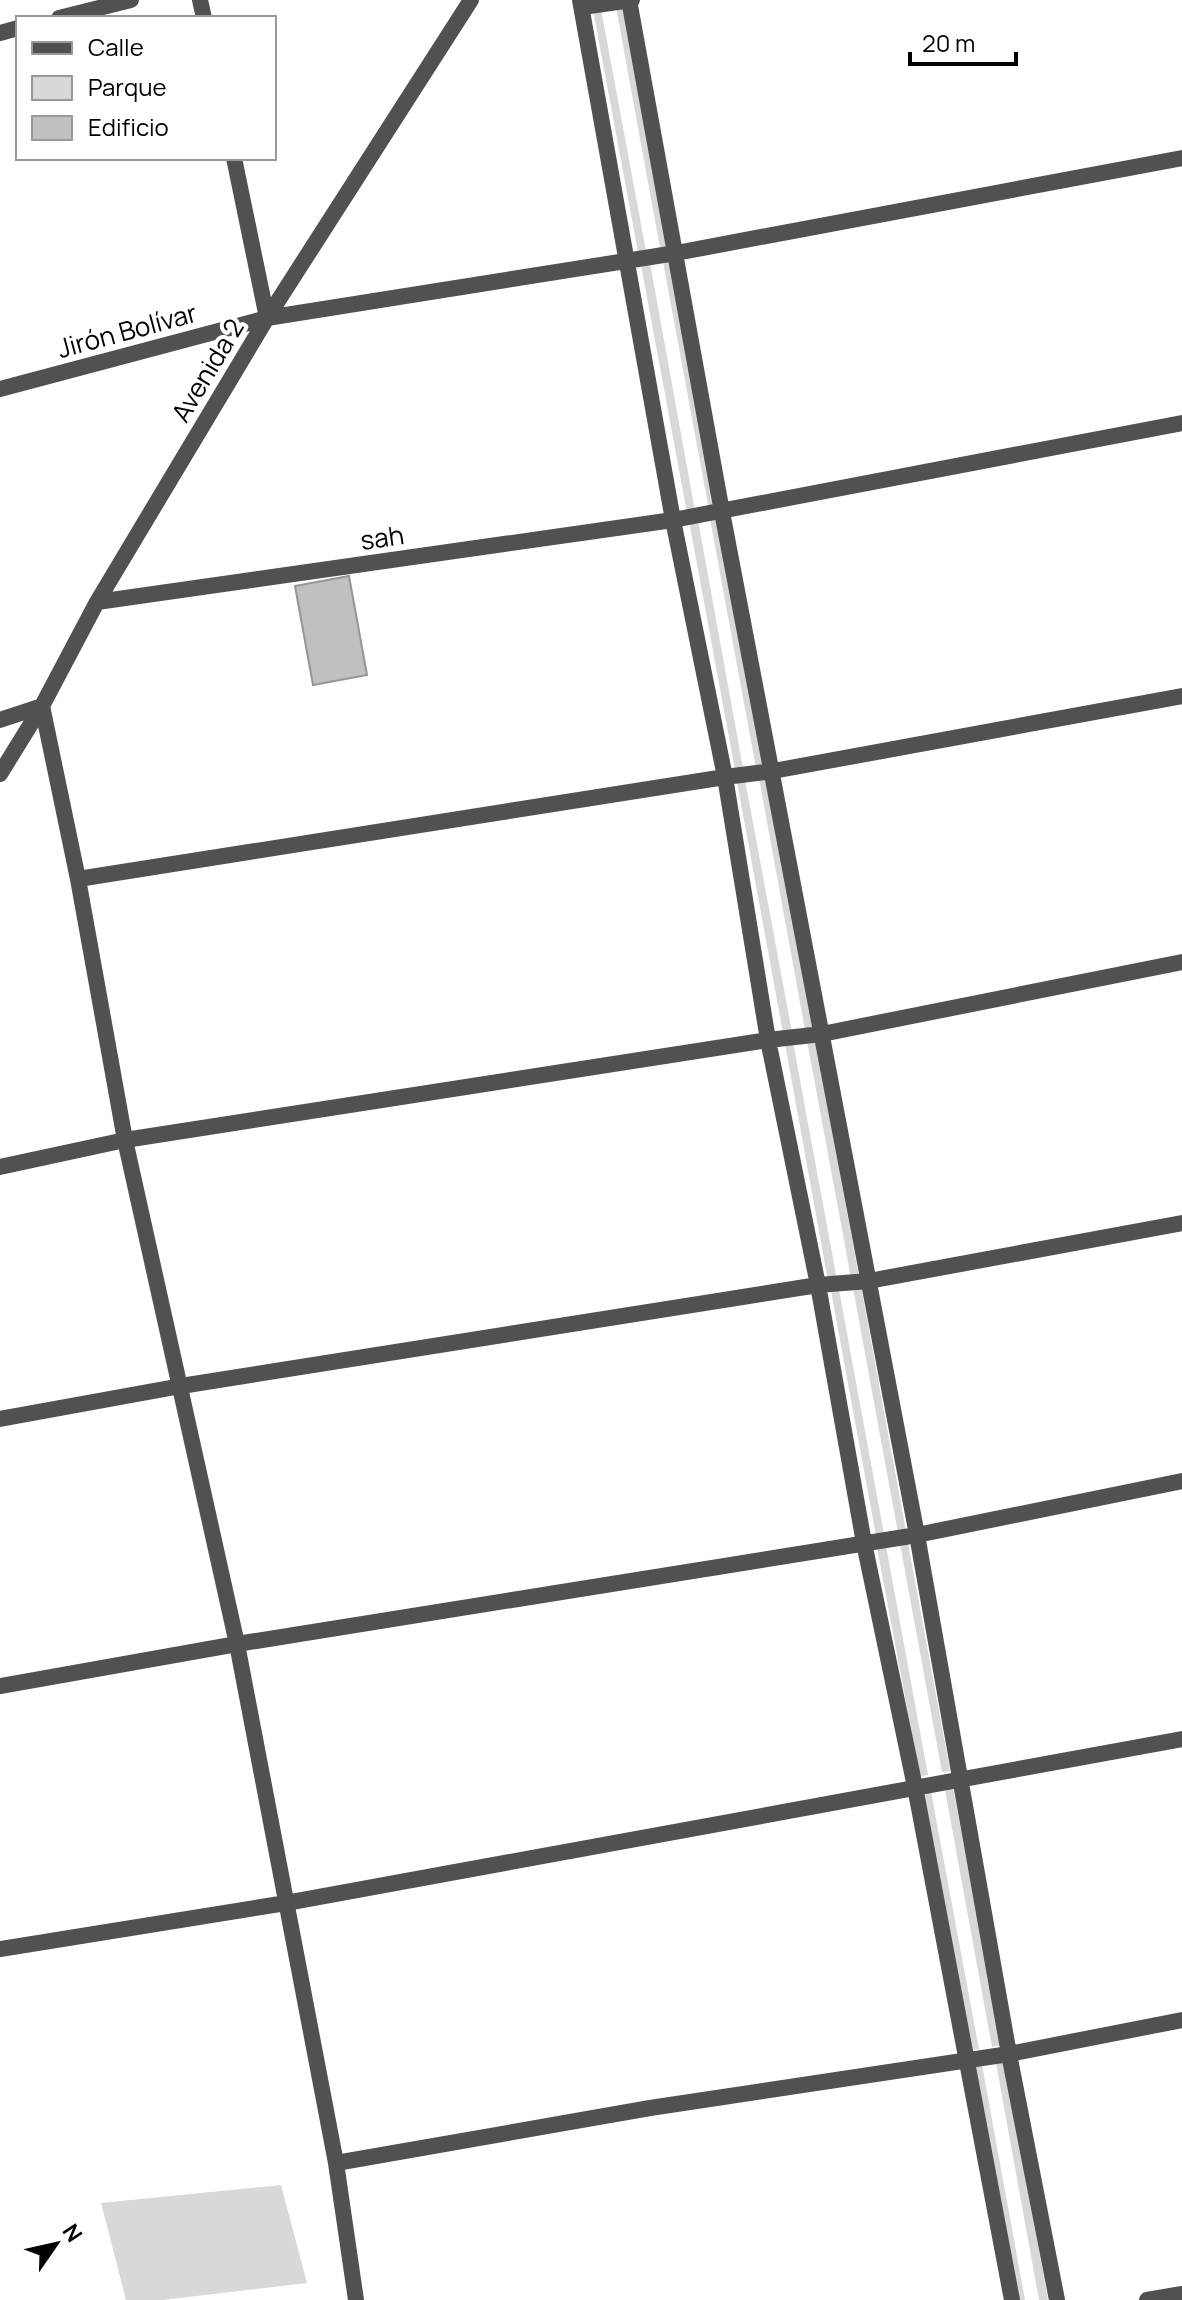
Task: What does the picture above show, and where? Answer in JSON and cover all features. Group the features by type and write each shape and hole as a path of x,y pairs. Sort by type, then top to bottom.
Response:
{"street":[{"path":"67,16 131,0"},
{"name":"Avenida 2","path":"0,774 42,706 97,602 267,318 471,0"},
{"path":"1012,2300 915,1787 864,1543 818,1285 768,1040 725,777 673,520 581,3 630,0 722,512 917,1535 1009,2054 1057,2300"},
{"name":"Jirón Bolívar","path":"0,389 267,318 676,253 1182,158"},
{"path":"234,160 267,318"},
{"name":"sah","path":"97,602 722,512 1182,423"},
{"path":"78,879 773,771 1182,696"},
{"path":"0,720 42,706 78,879 125,1140 237,1644 336,2163 356,2300"},
{"path":"0,1167 125,1140 822,1034 1182,962"},
{"path":"0,1419 181,1386 818,1285 869,1281 1182,1223"},
{"path":"0,1686 237,1644 917,1535 1182,1481"},
{"path":"0,1949 286,1903 1182,1739"},
{"path":"336,2163 650,2108 1009,2054 1182,2020"},
{"path":"1147,2300 1182,2294"}],"green space":[{"path":"624,5 669,247 660,248 616,7"},
{"path":"601,9 646,251 638,252 593,10"},
{"path":"671,260 717,509 709,510 663,262"},
{"path":"650,263 695,511 687,513 641,265"},
{"path":"719,517 765,766 756,768 710,519"},
{"path":"698,520 743,768 735,770 689,521"},
{"path":"766,777 813,1029 805,1030 759,778"},
{"path":"745,780 792,1032 783,1033 737,782"},
{"path":"815,1039 859,1277 851,1278 807,1041"},
{"path":"793,1042 837,1280 828,1281 785,1044"},
{"path":"861,1287 906,1531 898,1533 853,1288"},
{"path":"839,1290 884,1534 876,1536 831,1291"},
{"path":"908,1543 950,1771 942,1772 900,1544"},
{"path":"886,1546 928,1775 920,1776 877,1548"},
{"path":"953,1788 1001,2045 992,2047 945,1790"},
{"path":"931,1792 979,2049 970,2050 923,1794"},
{"path":"1004,2062 1048,2300 1039,2300 996,2063"},
{"path":"982,2065 1025,2300 1017,2300 973,2066"},
{"path":"281,2185 307,2283 163,2300 126,2300 101,2203"}],"building":[{"path":"349,576 367,675 313,685 295,586"}]}
